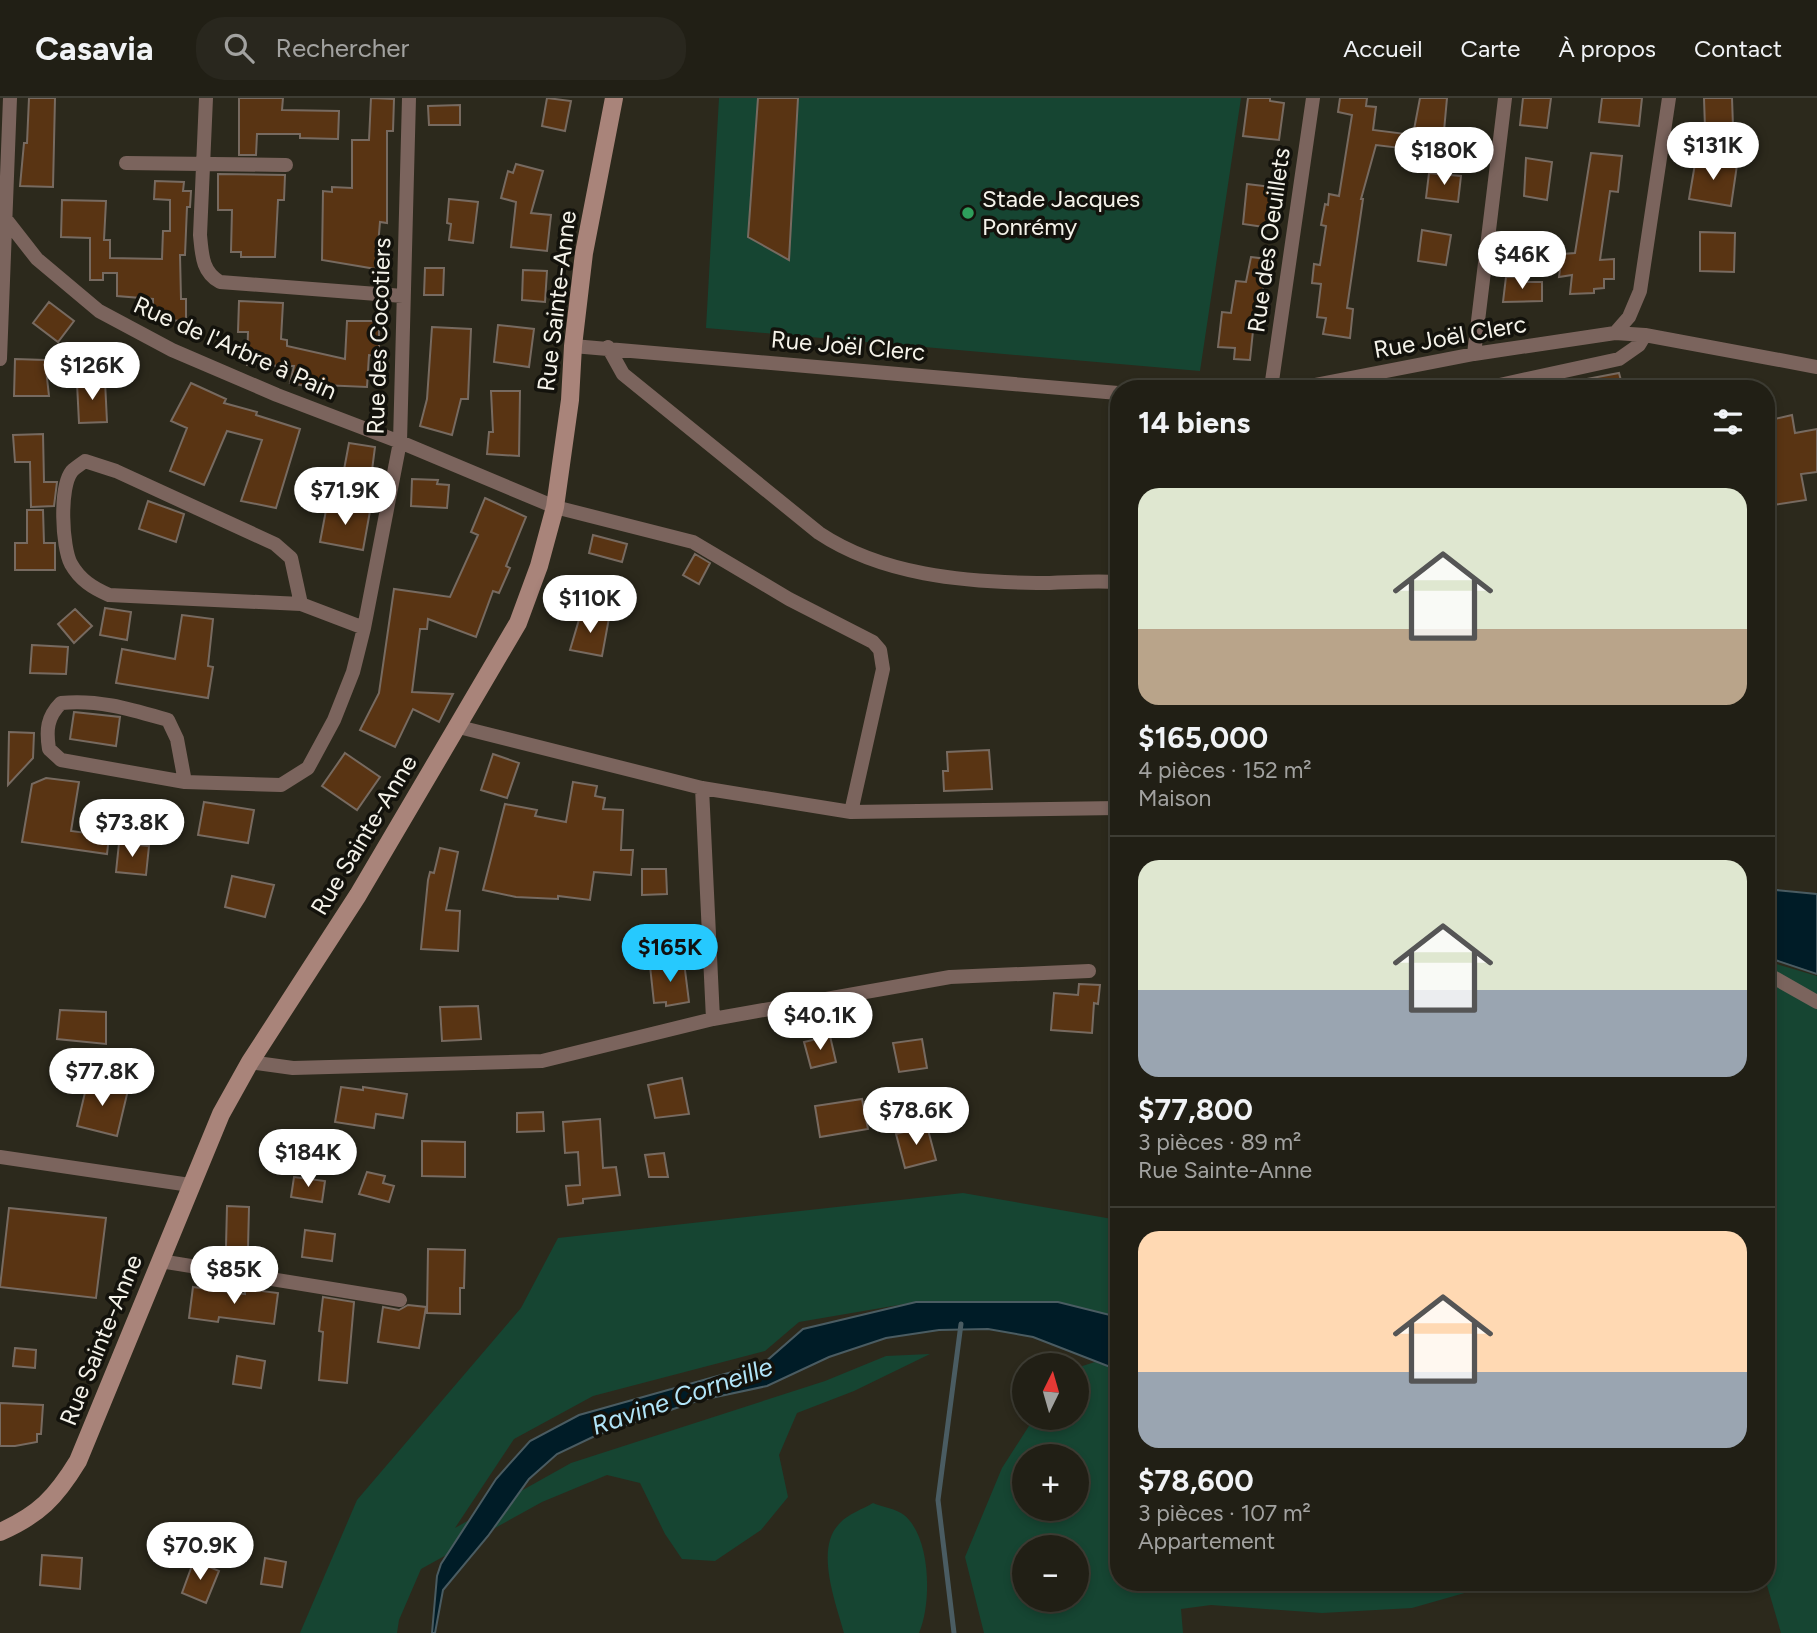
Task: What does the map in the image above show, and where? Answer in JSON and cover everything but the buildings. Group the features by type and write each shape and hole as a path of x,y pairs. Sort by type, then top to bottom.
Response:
{"main road":[{"name":"Rue Sainte-Anne","path":"0,1532 43,1508 63,1486 73,1469 221,1114 250,1062 358,895 459,727 517,623 539,566 555,507 570,400 573,345 584,253 614,98"}],"street":[{"path":"0,359 5,218 3,189 9,98"},
{"path":"205,98 202,256 212,278 220,282 403,296"},
{"name":"Rue des Cocotiers","path":"185,782 177,739 168,720 124,707 85,700 61,702 51,714 47,732 48,750 61,760 185,782 281,785 308,768 334,720 353,672 400,442 409,98"},
{"name":"Rue des Oeuillets","path":"1272,380 1313,98"},
{"path":"1474,354 1505,98"},
{"path":"1615,332 1629,317 1640,291 1669,98"},
{"path":"126,163 286,165"},
{"name":"Rue de l'Arbre à Pain","path":"5,218 37,258 99,311 172,350 555,507 693,542 789,599 873,642 880,650 883,669 850,812"},
{"name":"Rue Joël Clerc","path":"1340,380 1474,354 1615,332 1645,335 1817,367"},
{"path":"1523,380 1619,359 1639,345 1645,335"},
{"name":"Rue Joël Clerc","path":"573,345 1110,392"},
{"path":"608,347 623,374 819,533 843,549 909,570 960,579 1110,582"},
{"path":"301,604 291,558 275,544 116,471 85,461 71,472 65,488 64,540 71,564 89,586 109,595 301,604 364,628"},
{"path":"459,727 702,788 850,812 1110,808"},
{"path":"702,788 713,1019"},
{"path":"250,1062 293,1068 542,1061 713,1019 950,977 1089,971"},
{"path":"1775,978 1817,1002"},
{"path":"0,1157 190,1185"},
{"path":"160,1261 400,1300"}],"green space":[{"name":"Stade Jacques Ponrémy","path":"719,98 1241,98 1200,371 706,328"},
{"path":"1775,964 1817,976 1817,1633 1781,1633 1769,1591 1775,1591"},
{"path":"963,1193 1110,1219 1110,1315 1058,1302 916,1302 799,1322 765,1351 593,1396 514,1439 455,1528 571,1463 825,1381 886,1356 930,1354 854,1391 797,1413 779,1455 788,1497 761,1530 715,1561 682,1559 665,1534 640,1483 607,1475 542,1502 421,1569 399,1620 397,1633 300,1633 357,1500 521,1308 558,1238"},
{"path":"1095,1362 1110,1367 1110,1591 1472,1591 1412,1608 1322,1613 1211,1605 1181,1609 1183,1633 984,1633 965,1557 1002,1468 1012,1452 1012,1521 1089,1521 1089,1444 1017,1444 1026,1430 1089,1430 1089,1364"},
{"path":"873,1503 904,1515 920,1538 927,1588 919,1633 844,1633 829,1576 829,1547 832,1534 840,1523"}],"water":[{"path":"1775,890 1817,894 1817,974 1775,960"},
{"name":"Ravine Corneille","path":"916,1302 1058,1302 1110,1315 1110,1367 1089,1359 1089,1353 1074,1353 1033,1337 988,1329 939,1330 886,1338 829,1357 767,1386 697,1401 597,1435 557,1454 529,1479 488,1536 443,1590 435,1633 432,1633 437,1576 441,1564 496,1479 530,1441 579,1415 764,1363 803,1329"}],"waterway":[{"path":"954,1633 938,1500 961,1324"}],"place":[{"name":"Stade Jacques Ponrémy","path":"968,213"}]}
